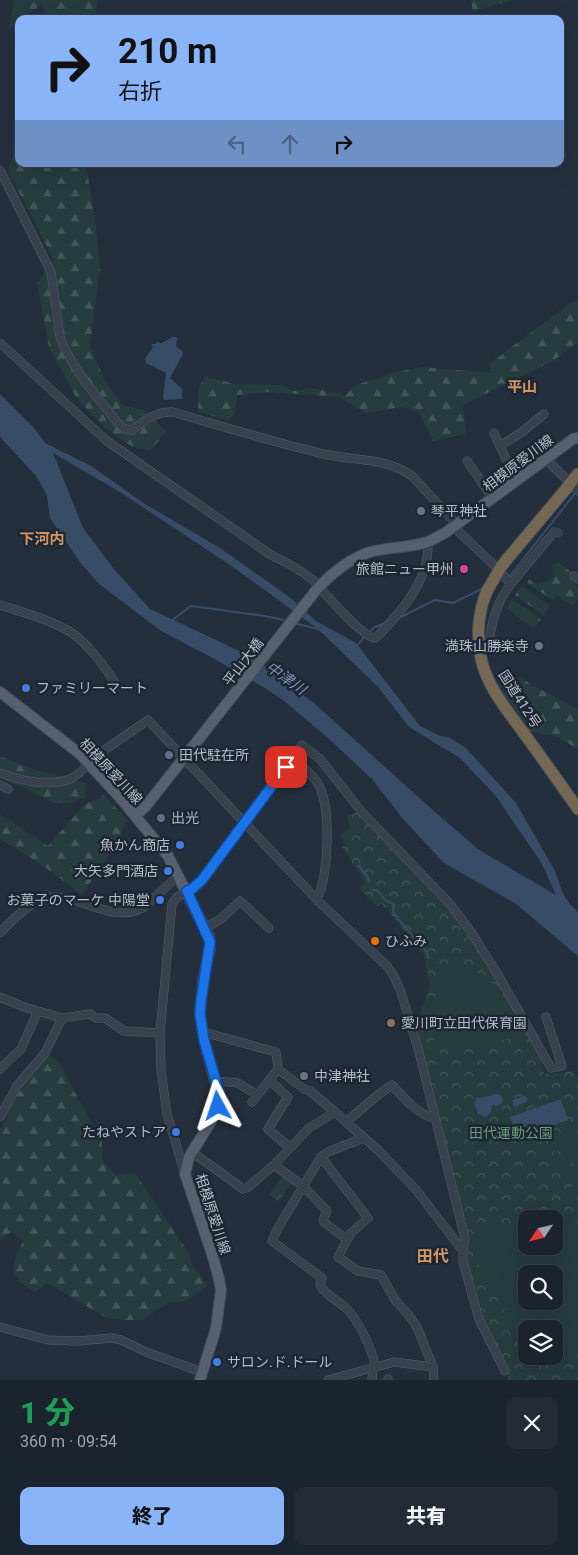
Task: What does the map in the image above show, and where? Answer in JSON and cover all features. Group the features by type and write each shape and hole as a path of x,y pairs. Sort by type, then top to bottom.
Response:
{"highway":[{"name":"国道412号","path":"574,485 508,558 486,591 481,605 479,645 483,667 500,700 578,809"}],"main road":[{"name":"相模原愛川線","path":"318,588 341,567 361,556 372,552 428,542 456,526 573,439 578,438"},
{"name":"平山大橋","path":"187,755 318,588"},
{"name":"相模原愛川線","path":"0,692 71,747 88,763 135,816 168,856 187,891 210,942 201,1001 203,1032 219,1096 217,1110 192,1152 187,1162 185,1174 212,1254 220,1290 216,1328 201,1376"},
{"name":"相模原愛川線","path":"135,816 146,806 187,755"}],"street":[{"path":"0,170 51,272 60,337 64,347 94,392 116,421 124,428 132,430 153,415 173,412 221,427 324,454 342,458 386,462 412,476 454,521 459,532 508,581"},
{"path":"0,343 107,441 271,555 304,573 371,638 376,638 410,598 419,582 428,556 428,542"},
{"path":"500,446 522,432 544,414"},
{"path":"494,433 516,481"},
{"path":"546,459 574,485"},
{"path":"467,461 475,468 492,499"},
{"path":"479,645 489,643 497,607 508,581 554,532 558,533"},
{"path":"0,605 42,619 71,633 95,657 117,686"},
{"path":"0,773 16,779 38,782 57,782 74,776 88,763 148,720 187,755 245,822 317,899 387,966 401,992 419,1052 465,1239 463,1262 479,1319 505,1371"},
{"path":"185,1174 165,1105 161,1070 160,1033 172,904 178,896 192,889 202,880 302,745 320,760 361,811 450,904 469,929 498,975 551,1068 562,1066 546,1017"},
{"path":"292,758 313,777 322,790 327,824 326,869 317,899"},
{"path":"0,933 25,911 47,898 65,899 115,912 138,911 179,875"},
{"path":"205,928 221,919 240,901 269,928"},
{"path":"0,997 38,1012 62,1018 90,1014 96,1018 105,1018 124,1030 160,1033"},
{"path":"0,1069 21,1049 38,1012"},
{"path":"0,1117 17,1086 45,1053 62,1018"},
{"path":"203,1032 276,1052 278,1069 304,1089 310,1091 378,1150 417,1190 463,1251"},
{"path":"252,1102 278,1069"},
{"path":"269,1080 288,1097 268,1129 289,1147"},
{"path":"216,1082 238,1083 257,1095"},
{"path":"346,1122 392,1085 407,1101 428,1117 435,1119"},
{"path":"192,1152 243,1190 274,1165 309,1128 335,1112"},
{"path":"363,1138 328,1152 321,1158 272,1241 322,1278 320,1285 323,1290 347,1309 364,1336 374,1368 372,1380"},
{"path":"321,1158 368,1218 351,1233 338,1257 358,1271 381,1275 395,1300 417,1327 433,1367 434,1380"},
{"path":"274,1165 303,1186 326,1211 324,1222 347,1240"},
{"path":"0,1327 48,1340 78,1341 112,1338 121,1340 201,1376"},
{"path":"328,1380 399,1362 433,1367"}],"green space":[{"path":"14,0 97,0 96,15 46,15 42,4 27,15 15,15 15,24 8,30"},
{"path":"471,0 512,0 473,12"},
{"path":"15,148 15,167 86,167 96,225 100,267 90,346 105,381 122,405 146,411 166,432 150,451 129,445 103,426 77,399 49,347 37,283 54,260 8,172"},
{"path":"578,300 578,342 553,361 463,405 466,434 433,441 419,413 401,407 366,413 339,397 268,392 237,395 235,414 229,420 198,412 199,386 206,377 235,384 281,385 293,391 311,388 346,395 353,386 396,372 423,367 492,373 489,364 570,303"},
{"path":"558,562 570,571 574,584 578,587 578,599 573,606 557,595 553,600 527,583 529,579 536,584 548,581 553,577 552,566"},
{"path":"522,586 550,606 543,615 515,595"},
{"path":"512,599 541,619 534,629 506,608"},
{"path":"522,677 530,684 578,709 578,749 558,737 530,731 497,685 512,678"},
{"path":"0,756 29,768 85,783 85,797 72,803 55,803 0,777"},
{"path":"104,795 127,820 116,844 82,895 45,867 0,839 0,814 48,846 84,805"},
{"name":"田代運動公園","path":"357,812 455,916 469,935 519,1017 542,1060 544,1074 574,1071 578,1078 578,1380 508,1380 509,1369 482,1317 467,1264 469,1242 418,1037 414,1033 430,985 424,955 381,903 377,907 360,889 365,882 342,847 345,844 340,835 350,828 347,816"},
{"path":"436,965 470,970 483,976 493,984 509,1007 517,1038 439,1048 434,1043"},
{"path":"49,1055 58,1061 102,1142 102,1160 116,1175 135,1173 190,1255 191,1263 208,1286 186,1301 170,1302 141,1320 121,1320 105,1317 47,1283 35,1292 21,1283 13,1272 15,1259 23,1241 11,1232 0,1241 0,1130 18,1094"},
{"path":"574,1132 578,1144 555,1152 550,1141"},
{"path":"578,1149 578,1161 560,1168 556,1157"},
{"path":"578,1167 578,1180 566,1184 562,1173"},
{"path":"283,1176 292,1182 278,1202 269,1194"},
{"path":"578,1185 578,1198 572,1200 568,1188"},
{"path":"517,1224 518,1255 563,1255 563,1226 578,1224 578,1349 563,1352 563,1320 518,1320 518,1336 507,1315 494,1279 484,1279 474,1251 474,1236 488,1229"}],"water":[{"path":"173,337 177,338 176,346 183,354 170,378 182,389 182,399 165,400 163,398 166,373 146,363 145,359 153,347 151,345 157,342 161,343"},
{"path":"0,394 34,428 45,443 91,466 145,504 220,548 292,599 316,621 356,643 420,726 440,736 450,738 466,748 516,803 555,871 563,894 578,912 578,956 516,904 444,863 403,819 372,779 283,700 211,657 161,631 98,583 80,562 50,518 47,496 37,477 0,437","holes":["53,453 120,492 233,567 318,629 379,688 409,727 460,758 495,795 541,862 556,895 479,850 315,704 252,657 150,609 114,569 83,528"]},
{"path":"499,1094 503,1098 502,1103 497,1106 492,1105 491,1112 486,1117 478,1114 474,1103 477,1098"},
{"path":"525,1096 528,1099 526,1102 515,1107 513,1106 513,1100"},
{"path":"561,1099 568,1120 518,1138 510,1117"}],"waterway":[{"path":"507,578 576,492"},
{"path":"399,618 435,600 453,603 482,589"},
{"path":"171,621 191,606 265,616 287,621"},
{"path":"294,623 321,630"},
{"path":"368,633 375,627 386,623"},
{"path":"357,646 365,636"},
{"path":"358,865 368,877 369,882"},
{"path":"372,890 377,890 384,899 394,905 393,912 427,952 428,958"}],"place":[{"name":"琴平神社","path":"421,511"},
{"name":"旅館ニュー甲州","path":"464,569"},
{"name":"満珠山勝楽寺","path":"539,646"},
{"name":"ファミリーマート","path":"26,688"},
{"name":"田代駐在所","path":"169,755"},
{"name":"出光","path":"161,818"},
{"name":"魚かん商店","path":"180,845"},
{"name":"大矢多門酒店","path":"168,871"},
{"name":"お菓子のマーケ 中陽堂","path":"160,900"},
{"name":"ひふみ","path":"375,941"},
{"name":"愛川町立田代保育園","path":"391,1023"},
{"name":"中津神社","path":"304,1076"},
{"name":"たねやストア","path":"176,1132"},
{"name":"サロン.ド.ドール","path":"217,1362"}],"district":[{"name":"平山","path":"522,387"},
{"name":"下河内","path":"42,539"},
{"name":"田代","path":"433,1256"}],"route":[{"path":"218,1106 219,1092 204,1040 200,1014 210,942 187,891 202,880 286,767"}],"water label":[{"name":"中津川","path":"286,678"}]}
